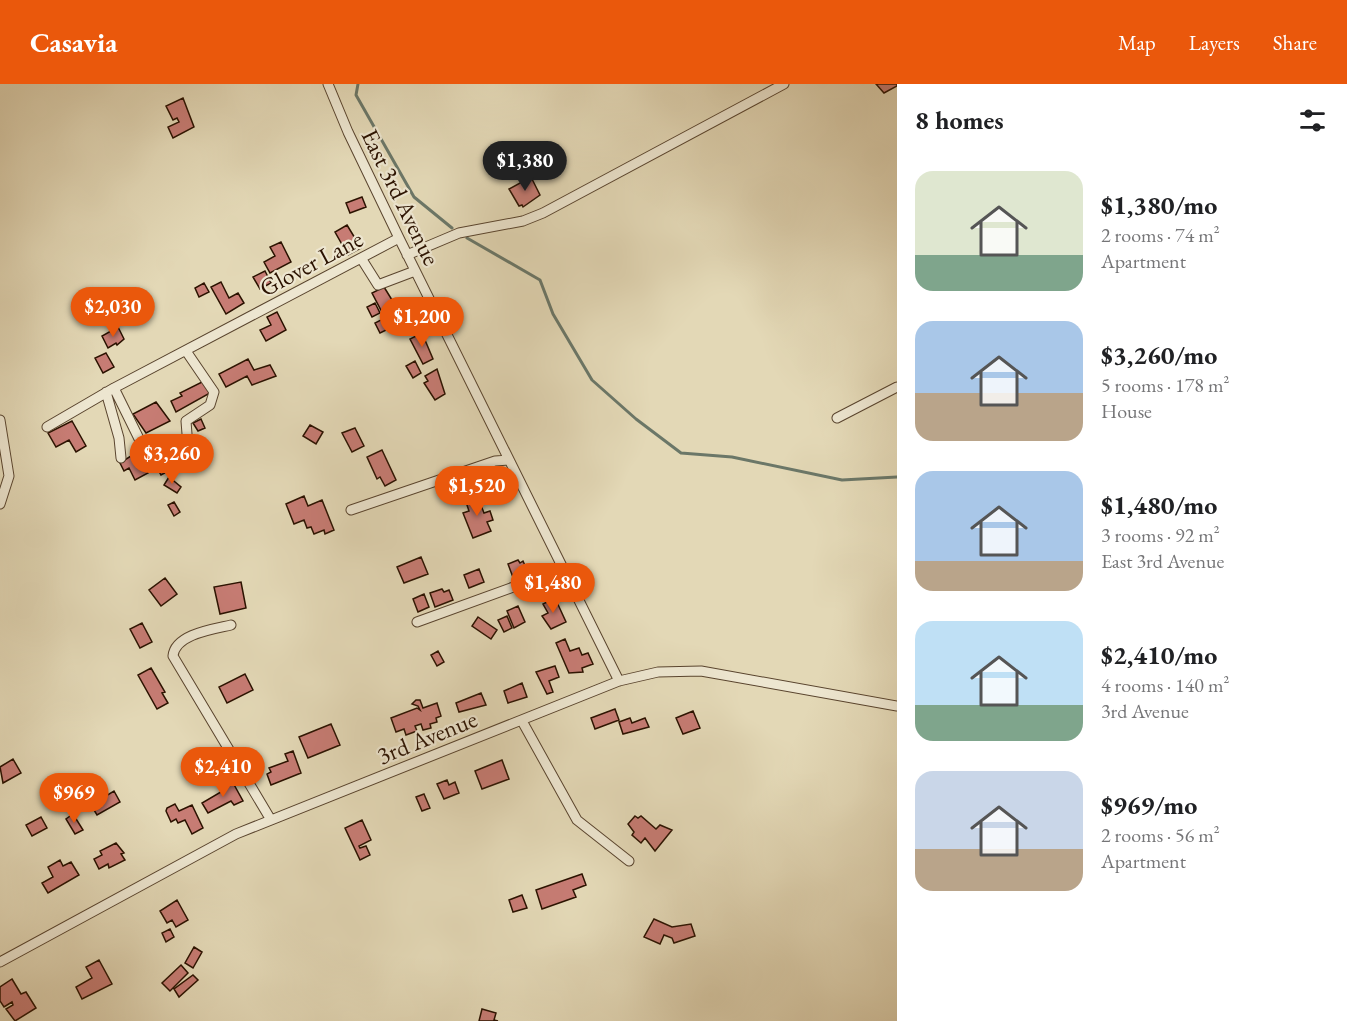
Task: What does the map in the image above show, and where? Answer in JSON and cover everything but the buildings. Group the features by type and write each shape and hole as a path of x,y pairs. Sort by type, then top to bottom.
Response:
{"street":[{"name":"East 3rd Avenue","path":"328,84 348,132 407,255 619,681"},
{"path":"407,255 459,233 523,221 543,213 784,84"},
{"name":"Glover Lane","path":"47,427 110,390 399,238"},
{"path":"361,258 378,285 415,271"},
{"path":"186,351 214,392 210,405 186,421 187,434"},
{"path":"837,418 897,387"},
{"path":"110,390 121,458"},
{"path":"110,390 150,461"},
{"path":"0,420 9,476 0,504"},
{"path":"351,510 495,461 509,460"},
{"path":"417,622 564,569"},
{"path":"231,625 190,637 176,647 173,656 270,820"},
{"name":"3rd Avenue","path":"0,962 236,834 619,681 658,672 701,671 897,706"},
{"path":"522,721 577,820 629,861"}],"waterway":[{"path":"358,84 356,95 414,197 452,228"},
{"path":"467,238 540,280 553,314 592,380 636,419 681,453 732,457 842,480 897,477"}]}
